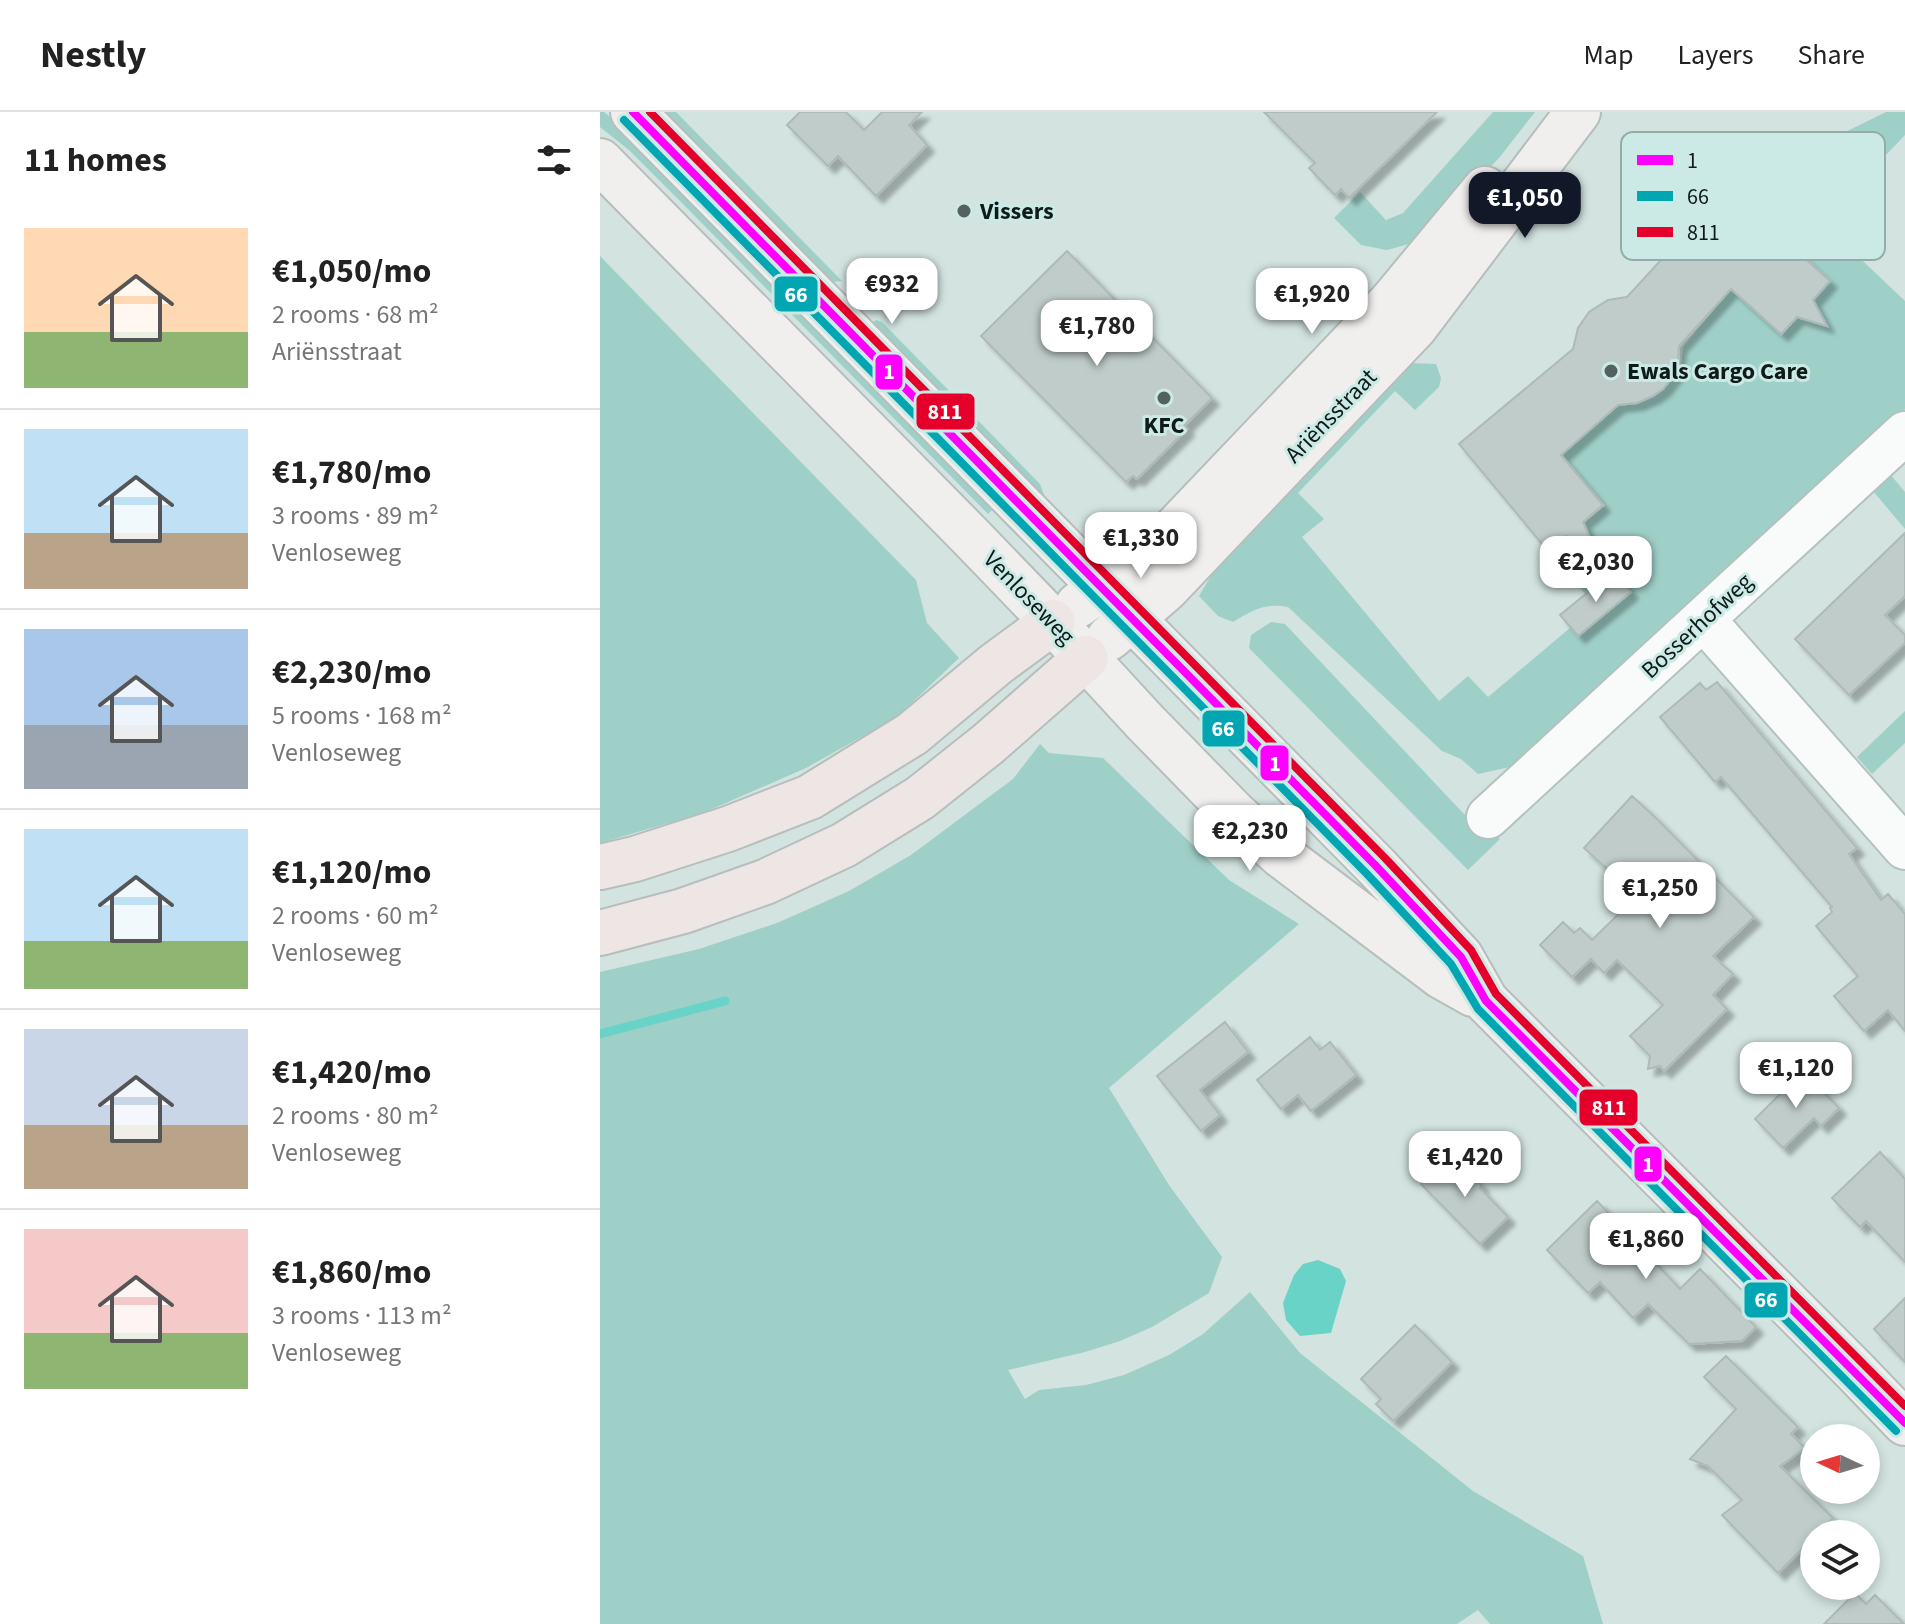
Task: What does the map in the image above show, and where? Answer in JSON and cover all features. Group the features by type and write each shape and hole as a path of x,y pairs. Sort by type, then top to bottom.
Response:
{"highway":[{"path":"600,867 728,829 810,797 912,734 996,664 1053,622"},
{"path":"600,933 683,911 765,882 844,845 920,798 988,744 1086,658"}],"main road":[{"name":"Venloseweg","path":"633,112 1376,866 1461,957 1486,1001 1905,1423"},
{"name":"Ariënsstraat","path":"1086,658 1134,565 1171,533 1392,301 1549,112"},
{"name":"Ariënsstraat","path":"1053,622 1166,589 1415,327 1578,112"},
{"name":"Venloseweg","path":"600,161 1053,622 1225,803 1282,856 1441,976 1486,1001"}],"street":[{"name":"Bosserhofweg","path":"1488,817 1905,433"},
{"path":"1704,620 1905,848"}],"green space":[{"path":"600,112 637,139 996,506 988,514 629,150 600,127"},
{"path":"658,112 676,112 842,281 830,282"},
{"path":"1493,112 1535,112 1499,158 1416,242 1387,250 1361,245 1334,218 1360,192 1386,220 1403,213"},
{"path":"1886,112 1905,112 1905,135 1885,156 1885,132 1845,132"},
{"path":"600,256 916,580 927,623 959,658 897,717 806,768 703,813 600,843"},
{"path":"1808,260 1862,260 1905,301 1905,409 1862,453 1584,707 1510,767 1478,774 1461,759 1442,751 1288,607 1259,608 1233,622 1218,616 1199,596 1221,559 1408,363 1436,364 1441,378 1439,387 1415,410 1395,391 1298,493 1324,519 1302,537 1439,701 1468,676 1488,697 1596,606 1548,552 1605,506 1562,455 1620,404 1648,399 1681,368 1683,347 1731,289 1782,335 1831,281"},
{"path":"876,320 882,322 1040,484 1046,500 872,323"},
{"path":"1890,474 1905,492 1905,529 1873,491"},
{"path":"1271,622 1285,624 1463,813 1500,839 1468,870 1249,648 1251,635"},
{"path":"1905,711 1905,743 1872,774 1857,757"},
{"path":"1040,744 1049,753 1103,758 1229,880 1299,924 1109,1088 1169,1185 1222,1257 1209,1293 1152,1327 1120,1341 1008,1370 1025,1399 1039,1390 1086,1385 1124,1375 1169,1355 1203,1334 1250,1292 1300,1353 1473,1491 1583,1556 1603,1624 1490,1624 1478,1610 1457,1624 600,1624 600,972 699,949 777,923 849,891 911,855 1013,779"}],"water":[{"path":"1318,1260 1340,1269 1346,1281 1331,1333 1300,1336 1286,1320 1283,1303 1294,1275 1303,1264"}],"building":[{"path":"800,112 846,112 864,130 882,112 922,112 909,125 927,145 876,196 838,156 828,166 787,125"},
{"path":"1264,112 1437,112 1349,198 1341,189 1335,195 1309,168 1315,163"},
{"path":"1067,251 1212,398 1184,426 1187,429 1137,479 1133,476 1126,482 981,336"},
{"name":"Ewals Cargo Care","path":"1661,260 1807,260 1830,281 1813,300 1827,326 1797,317 1781,334 1731,289 1679,346 1675,374 1663,389 1637,403 1618,405 1561,455 1603,505 1583,522 1596,551 1566,536 1548,551 1459,444 1573,349 1578,328 1589,312 1608,300 1627,297"},
{"path":"1905,533 1905,596 1885,615 1905,635 1905,643 1849,695 1795,639"},
{"path":"1614,571 1631,592 1578,636 1560,615"},
{"path":"1717,682 1857,848 1849,854 1881,900 1888,894 1905,914 1905,1031 1888,1010 1864,1031 1834,996 1858,976 1816,926 1832,912 1832,907 1721,777 1715,782 1660,717 1700,683 1706,690"},
{"path":"1632,796 1754,917 1713,956 1733,974 1713,995 1727,1009 1664,1071 1660,1066 1648,1069 1650,1056 1630,1036 1663,1005 1617,960 1604,973 1591,959 1572,977 1540,945 1563,922 1574,933 1580,928 1592,940 1637,896 1584,848"},
{"path":"1225,1022 1248,1052 1200,1090 1220,1115 1201,1131 1157,1076"},
{"path":"1310,1037 1320,1050 1330,1042 1356,1075 1311,1111 1298,1095 1281,1109 1257,1080"},
{"path":"1803,1071 1839,1108 1821,1126 1814,1118 1783,1148 1755,1119"},
{"path":"1880,1152 1905,1179 1905,1262 1866,1221 1860,1227 1832,1198"},
{"path":"1452,1154 1508,1217 1480,1244 1421,1184"},
{"path":"1597,1201 1680,1289 1700,1269 1756,1327 1742,1341 1689,1344 1648,1304 1633,1318 1600,1282 1588,1293 1547,1250"},
{"path":"1905,1298 1905,1362 1874,1329"},
{"path":"1415,1325 1452,1362 1393,1421 1376,1404 1381,1399 1361,1379"},
{"path":"1726,1356 1798,1427 1791,1434 1800,1443 1800,1452 1780,1466 1800,1486 1800,1504 1819,1504 1833,1518 1800,1520 1800,1551 1778,1573 1722,1515 1742,1500 1708,1466 1690,1459 1736,1409 1704,1377"},
{"path":"1848,1600 1862,1600 1866,1604 1870,1600 1880,1600 1904,1624 1824,1624"}],"waterway":[{"path":"600,1034 725,1001"}],"transit line":[{"name":"1","path":"633,112 1376,866 1461,957 1486,1001 1905,1423"},
{"name":"811","path":"650,112 1385,858 1471,950 1496,994 1905,1406"},
{"name":"66","path":"624,120 1367,874 1451,964 1478,1009 1896,1431"}],"place":[{"name":"Vissers","path":"964,211"},
{"name":"Ewals Cargo Care","path":"1611,371"},
{"name":"KFC","path":"1164,398"}]}
